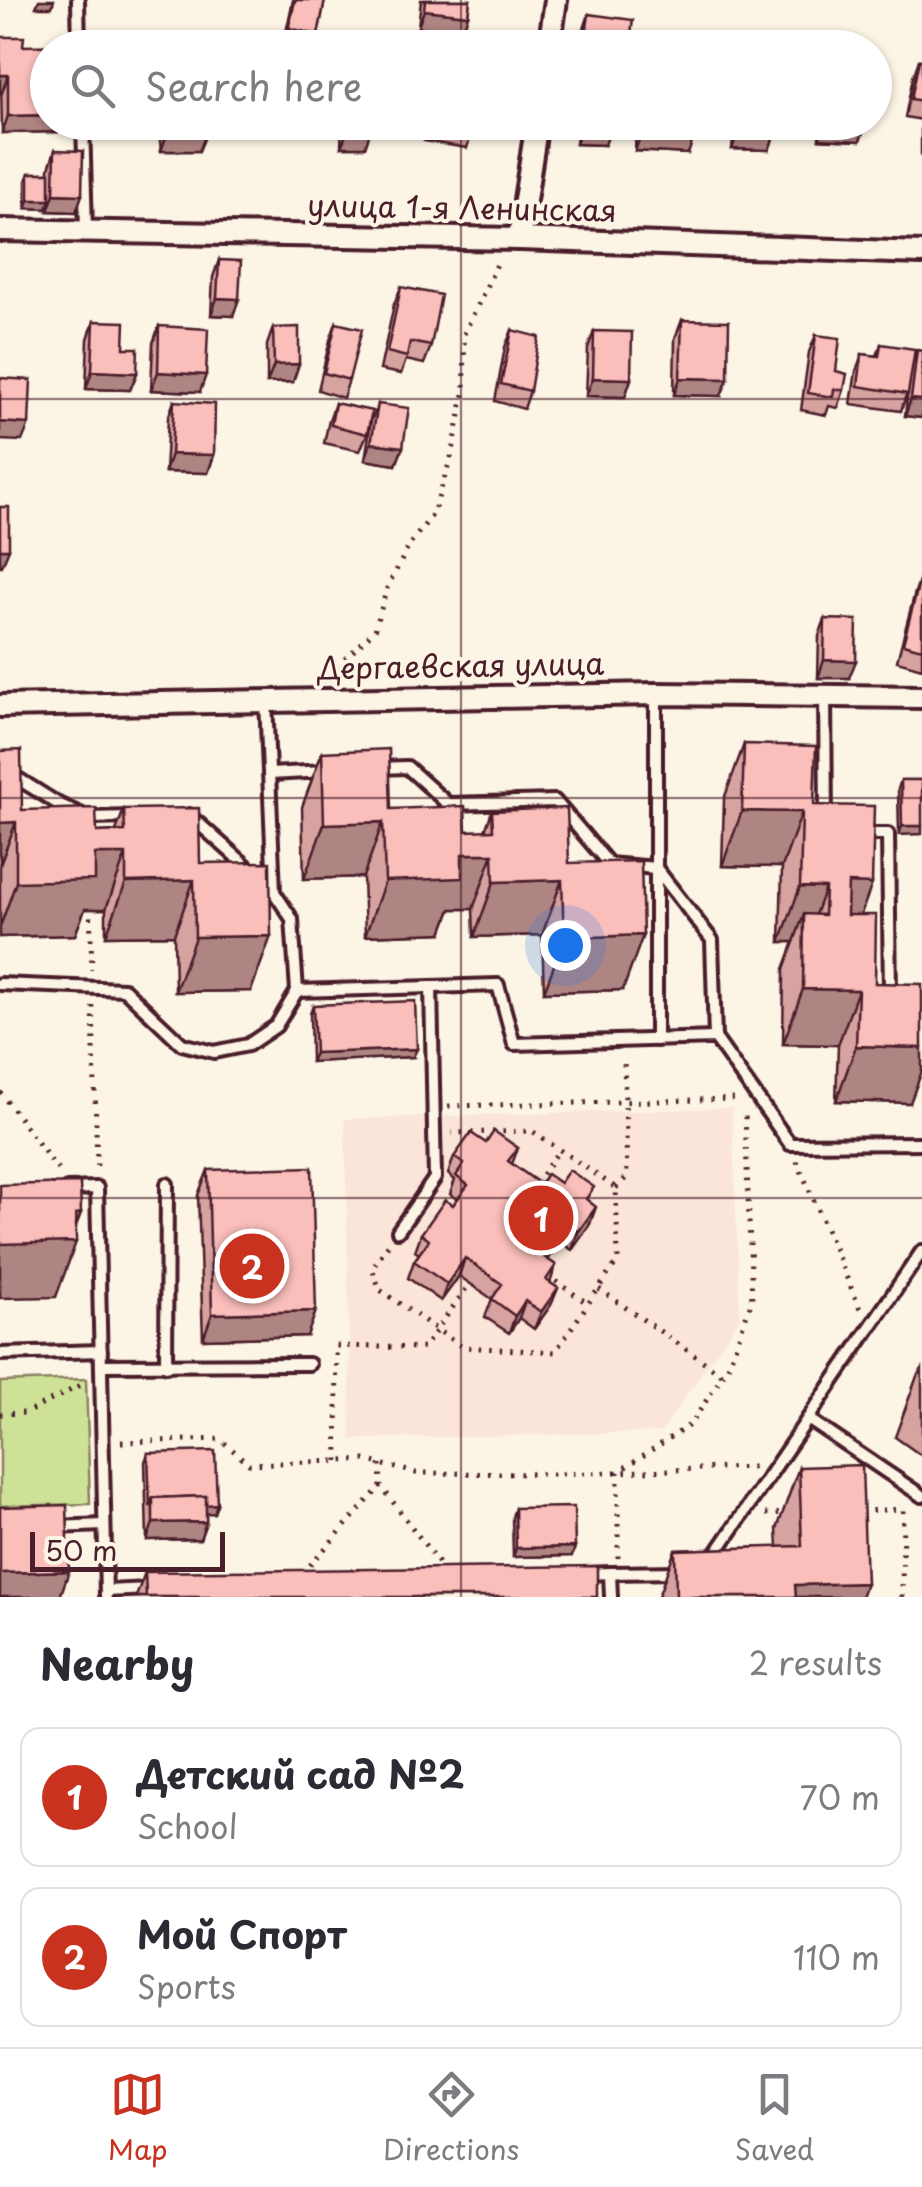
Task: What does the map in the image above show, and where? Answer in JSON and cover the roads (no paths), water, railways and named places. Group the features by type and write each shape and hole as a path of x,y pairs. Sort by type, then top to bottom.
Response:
{"street":[{"path":"552,30 556,0"},
{"path":"519,239 534,140"},
{"name":"улица 1-я Ленинская","path":"0,230 519,239 922,253"},
{"name":"Дергаевская улица","path":"0,706 656,694 922,697"}],"lane":[{"path":"78,0 79,30"},
{"path":"83,140 86,232"},
{"path":"656,694 656,1040"},
{"path":"825,694 826,834"},
{"path":"266,700 274,892"},
{"path":"368,769 407,767 448,804 555,801 609,864 656,868 712,940 715,1038 790,1144 922,1143"},
{"path":"270,774 329,771"},
{"path":"0,773 9,773 88,818 140,816"},
{"path":"0,984 124,988 182,1044 214,1052 248,1045 276,1026 297,991 292,919 274,892 192,815 175,816"},
{"path":"842,834 888,834 890,1004 906,1004"},
{"path":"297,991 498,985 514,1044 715,1038"},
{"path":"398,1230 435,1178 431,987"},
{"path":"166,1366 167,1184"},
{"path":"54,1189 97,1188 106,1594 162,1589"},
{"path":"704,1572 869,1329 917,1267 922,1250"},
{"path":"0,1354 100,1352"},
{"path":"101,1370 309,1364"},
{"path":"808,1419 922,1496"},
{"path":"35,1527 104,1526"},
{"path":"570,1575 687,1572"},
{"path":"610,1597 614,1573"}],"place":[{"name":"Детский сад №2","path":"541,1218"},
{"name":"Мой Спорт","path":"252,1266"}]}
